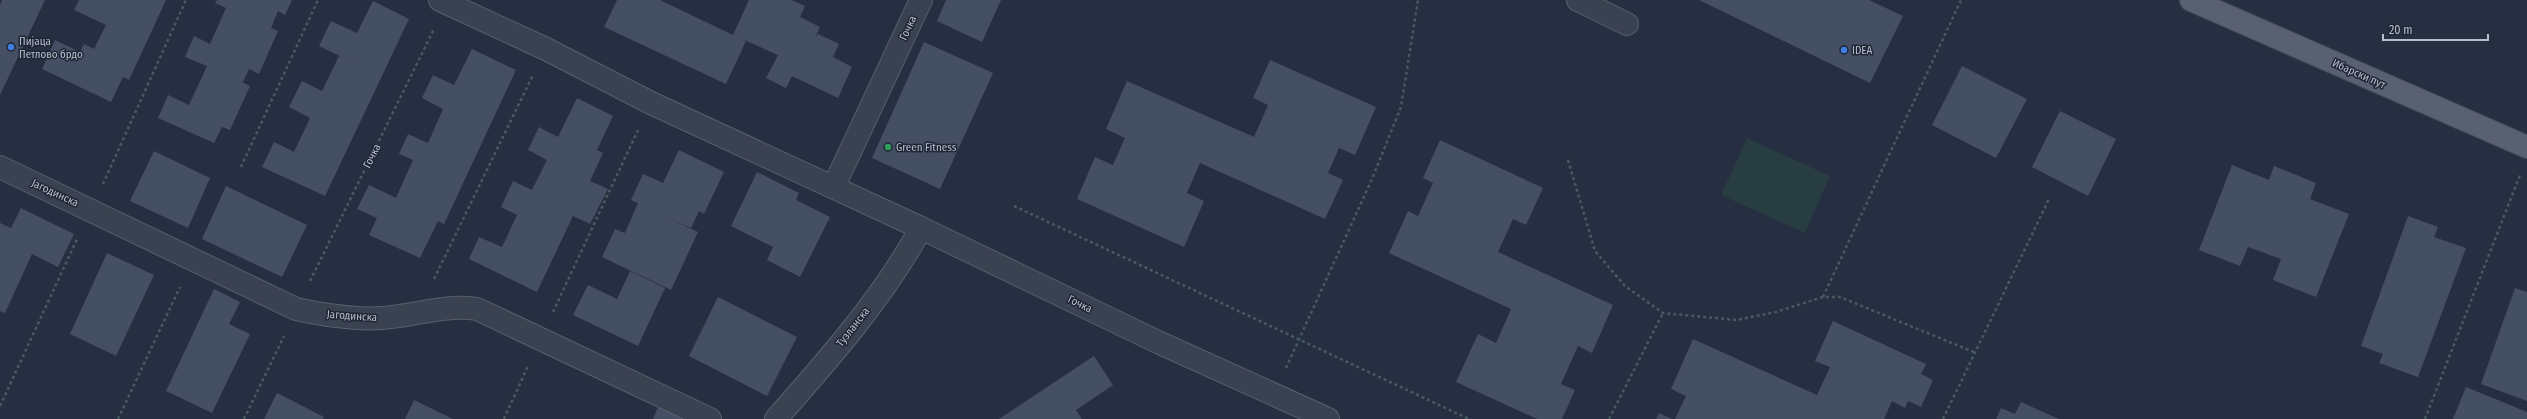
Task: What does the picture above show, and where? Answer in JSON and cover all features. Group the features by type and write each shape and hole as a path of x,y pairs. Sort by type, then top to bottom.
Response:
{"main road":[{"name":"Ибарски пут","path":"2191,0 2527,147"}],"street":[{"name":"Гочка","path":"834,186 921,0"},
{"path":"1578,0 1627,24"},
{"name":"Гочка","path":"443,2 546,49 650,102 834,186 1160,343 1328,419"},
{"name":"Јагодинска","path":"0,168 91,210 296,309 354,317 382,318 462,306 477,309 710,419"},
{"name":"Тузланска","path":"776,419 851,331 888,280 921,228"}],"path":[{"path":"0,406 186,0"},
{"path":"241,167 318,0"},
{"path":"1274,394 1372,179 1401,107 1418,0"},
{"path":"1823,297 1961,0"},
{"name":"Гочка","path":"244,419 443,2"},
{"path":"418,313 546,49"},
{"path":"504,419 650,102"},
{"path":"1568,160 1595,251 1625,286 1663,313 1736,320 1776,312 1823,297 1845,298 1976,353"},
{"path":"2425,419 2521,171"},
{"path":"1943,419 2049,199"},
{"path":"1014,206 1469,419"},
{"path":"118,419 193,259"},
{"path":"1609,419 1663,313"}],"green space":[{"path":"1747,138 1830,176 1805,233 1721,195"}],"building":[{"name":"Пијаца Петлово брдо","path":"2,0 45,0 0,95 0,5"},
{"path":"79,0 166,0 129,80 123,77 111,102 42,69 55,40 80,52 84,44 94,49 106,25 74,10"},
{"path":"217,0 292,0 285,15 278,11 271,28 278,31 259,74 249,69 243,82 238,80 250,86 230,130 222,127 214,143 158,118 168,95 189,105 207,66 185,57 194,36 210,44 226,8 215,3"},
{"path":"617,0 660,0 733,35 749,0 791,0 805,6 800,17 820,27 815,38 818,34 839,44 833,57 852,67 838,98 792,76 786,88 766,78 778,55 735,36 746,41 726,84 604,27"},
{"path":"946,0 1001,0 982,42 937,21"},
{"name":"IDEA","path":"1699,0 1869,0 1903,16 1870,83"},
{"path":"373,1 409,19 325,196 262,167 274,142 294,152 310,118 289,107 302,81 322,91 339,56 356,64 319,46 331,21 357,33"},
{"path":"924,42 993,73 940,189 872,158"},
{"path":"472,49 516,70 444,224 438,221 420,258 369,235 377,218 357,209 369,185 396,198 413,160 399,154 408,134 428,143 443,109 422,98 433,75 454,85"},
{"path":"1270,60 1376,107 1355,155 1339,148 1328,173 1343,180 1325,219 1200,163 1187,193 1204,201 1184,247 1077,199 1095,157 1113,165 1125,138 1106,129 1127,81 1254,137 1268,105 1253,98"},
{"path":"1962,66 2027,99 1996,158 1932,125"},
{"path":"577,98 613,116 597,150 603,153 590,181 608,189 590,224 573,216 537,292 469,259 479,237 502,247 517,215 501,207 513,181 532,190 547,160 528,150 539,127 558,137"},
{"path":"2060,111 2116,139 2088,196 2032,167"},
{"path":"1440,140 1543,188 1526,225 1513,219 1498,252 1613,305 1592,353 1578,346 1561,384 1575,390 1562,419 1537,419 1456,382 1478,334 1496,343 1511,309 1389,253 1408,211 1418,216 1433,183 1423,178"},
{"path":"679,150 724,172 704,214 699,211 691,228 666,217 698,232 671,290 602,257 615,229 625,233 638,203 631,200 643,174 663,183"},
{"path":"154,151 210,178 188,228 130,201"},
{"path":"2232,165 2269,180 2274,166 2316,183 2310,199 2349,214 2316,297 2273,280 2281,259 2248,247 2240,266 2199,250"},
{"path":"757,172 799,193 796,200 830,217 800,277 767,260 773,247 731,226"},
{"path":"226,186 307,225 282,277 202,239"},
{"path":"21,208 74,234 58,267 32,254 5,313 0,311 0,223 11,228"},
{"path":"2408,216 2438,227 2434,237 2466,248 2418,377 2379,363 2383,354 2361,346"},
{"path":"107,253 154,275 116,356 70,334"},
{"path":"630,271 665,288 638,346 573,315 588,285 617,299"},
{"path":"2515,288 2527,292 2527,401 2481,384"},
{"path":"214,289 240,302 229,324 250,334 212,413 166,391"},
{"path":"718,297 797,337 767,396 689,356"},
{"path":"1833,321 1926,364 1921,374 1933,380 1921,407 1908,401 1905,408 1892,401 1884,419 1675,419 1686,396 1671,389 1693,339 1817,395 1830,367 1815,361"},
{"path":"1094,356 1113,385 1076,410 1082,419 999,419"},
{"path":"2466,387 2527,412 2527,419 2453,419"},
{"path":"277,393 324,417 323,419 264,419"},
{"path":"414,400 453,419 405,419"},
{"path":"2021,402 2059,419 1996,419 2001,408 2015,414"},
{"path":"658,407 686,419 653,419"},
{"path":"1659,413 1672,419 1656,419"}],"place":[{"name":"Пијаца Петлово брдо","path":"11,47"},
{"name":"IDEA","path":"1844,50"},
{"name":"Green Fitness","path":"888,147"}]}
